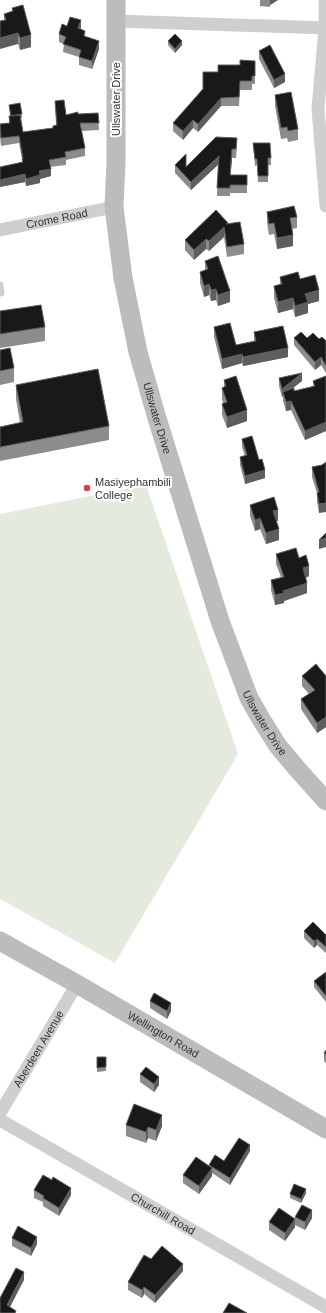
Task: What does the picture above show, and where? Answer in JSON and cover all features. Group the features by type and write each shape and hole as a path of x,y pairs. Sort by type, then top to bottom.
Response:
{"street":[{"name":"Ullswater Drive","path":"116,0 116,162 114,207 123,278 138,352 220,621 249,698 278,746 326,801"},
{"path":"325,0 326,28 318,109 326,206"},
{"path":"116,21 326,28"},
{"name":"Crome Road","path":"0,230 114,207"},
{"name":"Wellington Road","path":"0,942 77,984 326,1129"},
{"name":"Aberdeen Avenue","path":"0,1114 77,984"},
{"name":"Churchill Road","path":"0,1120 326,1307"}],"lane":[{"path":"0,285 0,293"}],"shaded area":[{"path":"146,485 238,754 115,963 0,899 0,514"}],"building":[{"path":"23,5 31,35 20,38 18,33 0,38 0,21 6,20 4,14 13,11 12,8"},
{"path":"70,17 81,20 78,28 85,31 84,36 99,41 92,61 79,57 81,50 63,44 66,37 59,34 62,24 67,26"},
{"path":"175,34 182,41 175,49 168,41"},
{"path":"270,45 285,74 274,80 259,51"},
{"path":"240,60 255,61 255,76 252,76 252,81 240,81 239,97 221,98 198,124 193,120 183,131 173,123 203,89 203,72 218,72 218,65 240,65"},
{"path":"291,92 298,129 288,131 287,127 281,128 275,95"},
{"path":"64,100 66,115 78,112 78,114 98,113 99,123 80,123 85,148 65,152 66,157 49,160 51,169 39,171 40,175 26,179 25,174 0,180 0,167 23,162 23,159 19,136 1,138 0,124 10,123 9,116 20,115 23,132 53,128 53,126 57,125 55,101"},
{"path":"20,103 22,114 11,116 9,105"},
{"path":"216,137 237,138 236,149 232,149 230,175 247,175 247,185 230,185 230,188 217,188 219,156 191,182 175,165 186,154 186,167"},
{"path":"253,143 270,143 271,158 268,158 268,176 258,176 257,159 255,159"},
{"path":"294,206 297,217 290,218 293,235 277,238 274,223 269,224 267,212"},
{"path":"216,210 228,223 226,224 240,222 244,244 227,247 224,227 209,241 206,239 194,250 185,240"},
{"path":"218,256 230,291 218,295 216,289 211,290 209,284 204,286 200,272 208,269 205,261"},
{"path":"298,272 300,279 315,275 319,290 305,294 308,302 295,306 293,298 278,302 274,286 282,284 280,277"},
{"path":"41,305 45,327 0,334 0,311"},
{"path":"230,323 236,345 256,341 254,332 283,326 288,348 243,357 242,354 222,359 214,327"},
{"path":"301,332 307,338 313,333 319,339 322,337 326,341 326,366 321,357 315,362 294,338"},
{"path":"10,348 14,368 0,371 0,350"},
{"path":"98,369 109,426 0,447 0,427 23,422 16,385"},
{"path":"302,373 282,389 279,378"},
{"path":"236,376 247,410 227,417 222,404 227,402 222,388 226,386 224,380"},
{"path":"326,376 326,422 305,431 291,401 286,402 283,392 294,388 294,391 315,386 313,381"},
{"path":"252,436 259,460 262,459 265,470 245,476 240,457 247,455 242,439"},
{"path":"326,462 326,503 319,504 317,493 319,492 312,467 322,465"},
{"path":"274,497 278,510 273,511 279,529 266,533 260,518 255,520 250,505"},
{"path":"326,533 326,538 319,540"},
{"path":"296,548 299,558 306,555 309,566 303,568 307,583 283,591 284,593 275,595 271,580 284,577 276,554"},
{"path":"316,664 326,676 326,717 317,723 301,699 315,690 302,676"},
{"path":"313,922 326,935 326,947 317,939 314,941 304,931"},
{"path":"326,972 326,996 314,981"},
{"path":"154,993 171,1003 167,1011 150,1001"},
{"path":"97,1057 106,1057 106,1067 97,1068"},
{"path":"146,1067 159,1077 154,1084 140,1074"},
{"path":"134,1104 162,1115 156,1130 148,1127 146,1132 126,1125"},
{"path":"239,1138 250,1145 230,1178 209,1165 215,1155 224,1161"},
{"path":"196,1157 212,1168 199,1186 183,1175"},
{"path":"43,1175 52,1180 53,1177 71,1188 59,1208 43,1198 44,1196 34,1190"},
{"path":"294,1184 306,1189 301,1199 290,1194"},
{"path":"302,1205 312,1210 305,1222 295,1217"},
{"path":"279,1208 295,1219 285,1233 269,1222"},
{"path":"18,1226 37,1237 31,1248 12,1238"},
{"path":"162,1246 183,1264 155,1295 144,1287 142,1290 128,1282 144,1255 151,1259"},
{"path":"16,1268 24,1272 7,1305 16,1311 15,1313 0,1313 0,1298"},
{"path":"229,1303 247,1313 223,1313"}],"place":[{"name":"Masiyephambili College","path":"87,488"}]}
